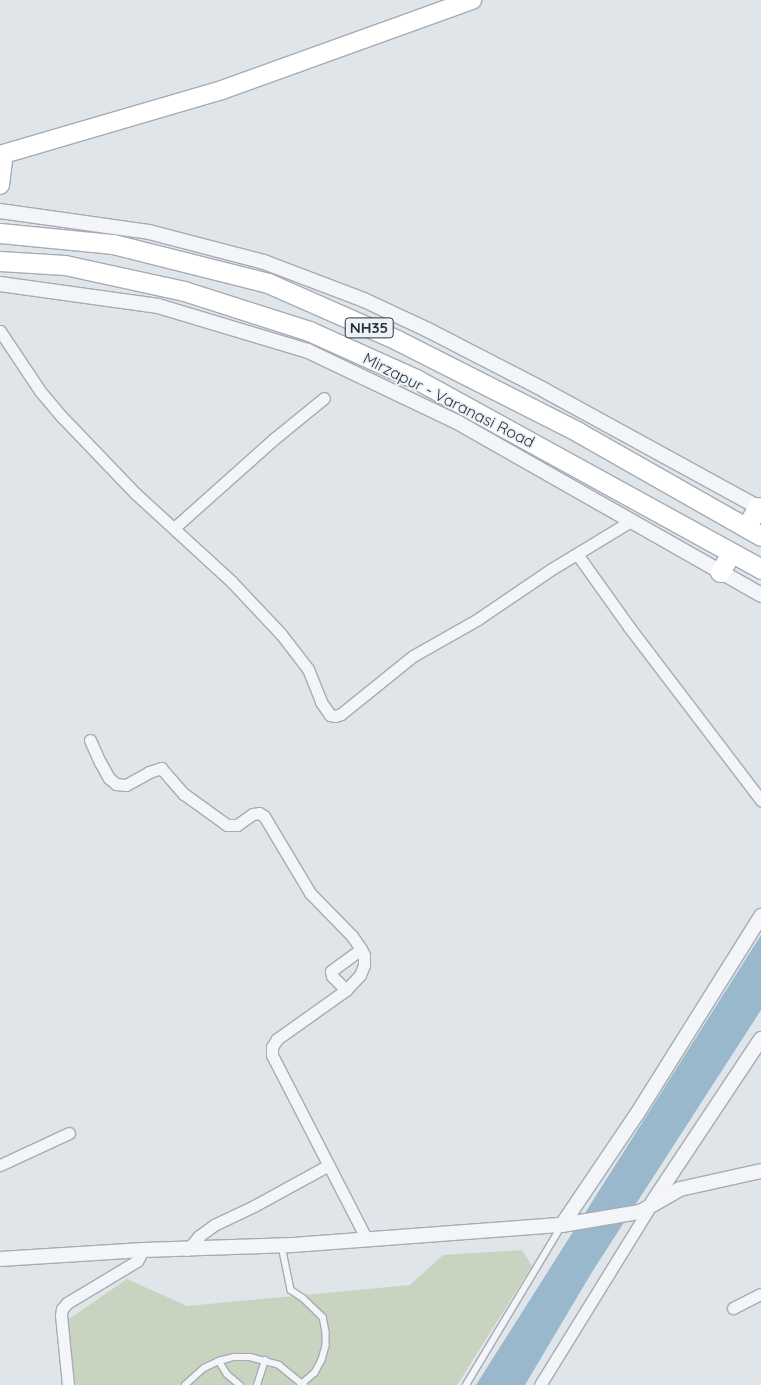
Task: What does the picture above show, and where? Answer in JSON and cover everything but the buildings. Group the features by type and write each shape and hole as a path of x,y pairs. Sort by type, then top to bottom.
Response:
{"highway":[{"name":"Mirzapur - Varanasi Road","path":"0,233 113,244 268,283 432,358 578,432 753,532"},
{"name":"Mirzapur - Varanasi Road","path":"0,261 65,265 184,291 309,331 416,379 761,569"},
{"path":"753,532 759,508"},
{"path":"720,572 731,553"}],"main road":[{"path":"0,185 1,152 222,90 472,0"}],"street":[{"path":"0,211 149,232 264,262 364,300 428,330 544,390 759,508"},
{"path":"0,284 158,306 308,351 457,422 761,595"},
{"path":"0,331 40,390 63,418 136,494 231,581 292,647 308,669 326,712 335,716 413,656 478,619 631,521"},
{"path":"174,528 254,456 324,398"},
{"path":"577,554 629,627 761,800"},
{"path":"90,740 109,778 116,784 126,785 149,772 161,768 184,794 228,825 237,825 253,814 259,813 264,816 310,893 352,936 361,949 364,955 364,965 360,976 346,990 277,1038 272,1047 272,1055 367,1240"},
{"path":"567,1224 761,916"},
{"path":"346,990 332,976 331,970 361,949"},
{"path":"540,1385 645,1209 761,1039"},
{"path":"0,1165 69,1133"},
{"path":"187,1250 198,1236 214,1225 254,1206 329,1165"},
{"path":"0,1259 143,1250 282,1246 567,1224 645,1209 680,1189 761,1171"},
{"path":"68,1385 62,1309 67,1304 137,1261 143,1250"},
{"path":"733,1308 761,1294"}],"lane":[{"path":"466,1385 567,1224"},
{"path":"185,1385 204,1368 234,1357 265,1360 292,1374 303,1385 315,1373 322,1360 326,1346 323,1317 303,1298 291,1290 282,1246"},
{"path":"258,1385 265,1360"},
{"path":"219,1361 227,1374 240,1385"}],"green space":[{"path":"522,1250 532,1266 457,1385 73,1385 66,1321 127,1279 187,1306 410,1285 443,1255"}],"water":[{"path":"761,935 761,1010 592,1272 525,1385 476,1385"}]}
